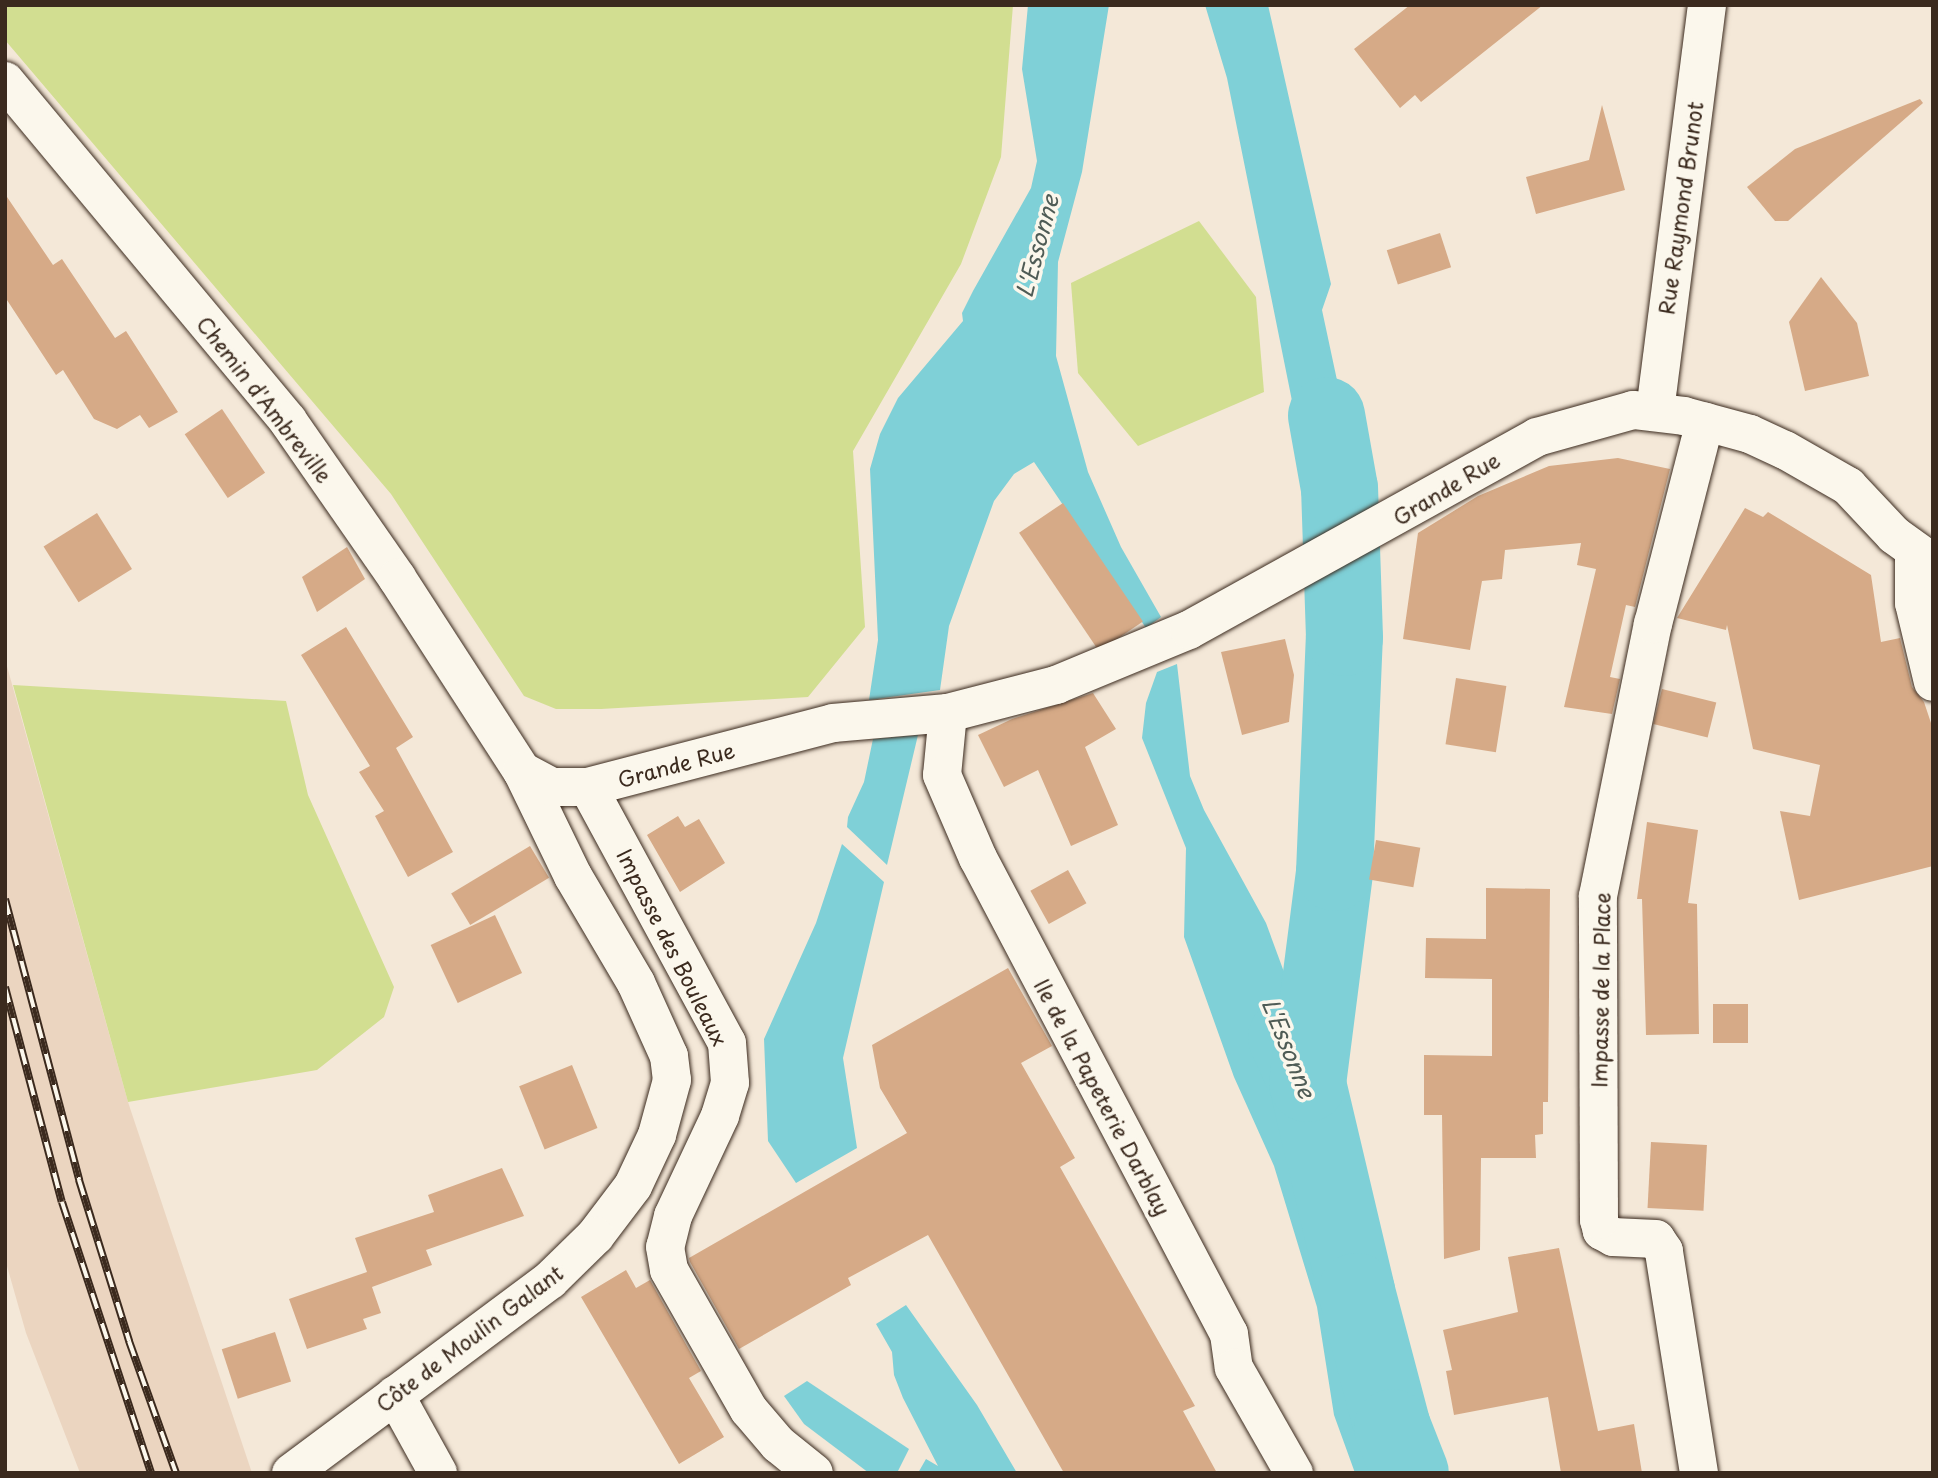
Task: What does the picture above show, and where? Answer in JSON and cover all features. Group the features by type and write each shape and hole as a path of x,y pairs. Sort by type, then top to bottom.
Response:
{"street":[{"name":"Rue Raymond Brunot","path":"1655,411 1707,5"},
{"name":"Chemin d'Ambreville","path":"5,81 288,421 397,578 522,771"},
{"name":"Grande Rue","path":"522,771 552,787 588,787 833,723 948,713 1001,703 1142,653 1189,630 1316,563 1537,437 1600,416 1633,410 1655,411 1750,434 1819,468 1848,486 1923,557"},
{"name":"Impasse de la Place","path":"1699,1473 1664,1251 1657,1238 1613,1237 1602,1231 1599,1220 1598,896 1653,624 1705,422"},
{"path":"1923,557 1914,603 1933,682"},
{"name":"Ile de la Papeterie Darblay","path":"948,713 943,775 978,858 1229,1334 1234,1368 1294,1473"},
{"name":"Côte de Moulin Galant","path":"291,1473 550,1280 595,1236 633,1186 657,1135 673,1080 661,1032 573,876 522,771"},
{"name":"Impasse des Bouleaux","path":"588,787 727,1043 730,1083 720,1116 673,1216 665,1247 669,1270 750,1410 778,1444 814,1473"},
{"path":"395,1395 438,1473"}],"shaded area":[{"path":"5,659 128,1102 252,1473 80,1473 26,1333 5,1259"}],"green space":[{"path":"5,5 1013,5 1001,157 961,264 853,451 865,627 808,697 601,709 556,709 524,696 391,494 5,40"},
{"path":"1199,221 1256,297 1264,392 1138,446 1078,373 1071,283"},
{"path":"13,685 286,701 308,795 394,987 384,1017 317,1070 128,1102"}],"water":[{"path":"1028,5 1109,5 1082,172 1058,262 1056,356 1088,472 1121,547 1161,617 1146,628 1034,462 1014,474 994,501 949,626 940,690 869,700 878,640 870,469 880,434 898,398 963,321 962,313 973,291 1031,188 1037,161 1022,69"},
{"path":"1205,5 1268,5 1331,284 1322,310 1365,511 1318,530 1227,78"},
{"path":"1177,664 1190,776 1204,810 1266,923 1291,991 1320,1148 1392,1427 1410,1473 1355,1473 1334,1415 1317,1307 1274,1166 1234,1077 1184,937 1186,848 1142,738 1146,703 1157,672"},
{"path":"918,735 887,865 847,827 848,817 864,782 873,739"},
{"path":"842,844 884,882 843,1058 857,1148 796,1183 768,1141 764,1039 816,923"},
{"path":"906,1305 977,1405 1017,1473 918,1473 926,1459 938,1466 903,1398 894,1375 892,1352 876,1324"},
{"path":"807,1381 909,1449 897,1473 869,1473 804,1424 784,1396"}],"building":[{"path":"1410,5 1543,5 1421,102 1415,95 1400,108 1354,49"},
{"path":"1920,99 1923,103 1788,221 1775,221 1747,187 1795,149"},
{"path":"1602,105 1625,190 1536,214 1526,177 1589,160"},
{"path":"5,194 53,265 62,259 115,338 126,331 178,412 149,428 140,415 117,429 94,419 63,370 56,375 5,297"},
{"path":"1440,233 1451,267 1398,285 1387,250"},
{"path":"1821,277 1857,323 1869,376 1805,391 1789,322"},
{"path":"222,409 265,473 228,498 185,434"},
{"path":"1618,458 1670,469 1635,607 1626,605 1610,677 1620,679 1612,714 1564,707 1596,569 1577,565 1581,543 1505,550 1502,579 1482,581 1470,650 1403,639 1418,533 1478,496 1549,466"},
{"path":"1063,503 1143,622 1099,651 1019,533"},
{"path":"1745,508 1763,517 1768,512 1871,575 1881,642 1900,638 1912,687 1924,702 1933,729 1933,866 1799,900 1780,811 1810,816 1820,765 1753,749 1727,625 1726,630 1677,618"},
{"path":"97,513 132,569 79,602 44,546"},
{"path":"347,547 365,579 317,612 302,577"},
{"path":"346,627 413,737 396,748 453,852 408,877 375,816 384,811 359,772 370,766 301,655"},
{"path":"1285,639 1294,675 1289,722 1242,735 1221,652"},
{"path":"1456,678 1506,686 1496,752 1446,744"},
{"path":"1662,689 1716,703 1708,737 1653,724"},
{"path":"1093,693 1116,729 1085,747 1118,825 1071,846 1038,770 1004,787 978,735 1012,719"},
{"path":"678,816 685,827 699,819 725,863 680,892 647,835"},
{"path":"1647,822 1698,830 1688,903 1697,904 1699,1034 1646,1035 1642,899 1637,899"},
{"path":"1376,840 1420,848 1413,887 1369,879"},
{"path":"530,846 549,878 470,925 451,893"},
{"path":"1068,870 1086,903 1049,924 1030,891"},
{"path":"1486,888 1550,889 1548,1102 1543,1102 1543,1134 1535,1135 1536,1158 1481,1158 1480,1250 1444,1259 1442,1115 1424,1115 1424,1055 1492,1056 1492,979 1425,978 1426,938 1486,939"},
{"path":"495,915 522,973 458,1003 431,945"},
{"path":"1008,968 1052,1046 1021,1063 1075,1158 1060,1167 1195,1406 1183,1411 1217,1473 1064,1473 928,1235 848,1278 851,1285 739,1349 690,1262 689,1258 907,1133 880,1088 872,1045"},
{"path":"1713,1004 1748,1004 1748,1043 1713,1043"},
{"path":"572,1065 597,1128 545,1149 519,1086"},
{"path":"1651,1142 1707,1145 1703,1211 1648,1208"},
{"path":"502,1168 524,1216 426,1250 432,1265 372,1287 381,1313 363,1319 367,1329 307,1349 289,1299 367,1272 355,1238 434,1212 428,1195"},
{"path":"1559,1248 1598,1431 1634,1424 1642,1473 1561,1473 1548,1397 1454,1415 1446,1371 1452,1370 1443,1330 1518,1312 1508,1257"},
{"path":"626,1270 636,1288 650,1280 701,1371 689,1378 724,1437 679,1464 581,1297"},
{"path":"275,1332 291,1381 238,1399 222,1349"}],"waterway":[{"path":"1307,1083 1334,872 1344,637 1339,488 1326,415"},
{"name":"L'Essonne","path":"1286,1037 1307,1083 1356,1291 1392,1427 1410,1473"}],"railway":[{"path":"5,899 79,1180 129,1341 176,1473"},
{"path":"5,987 62,1202 151,1473"}]}
